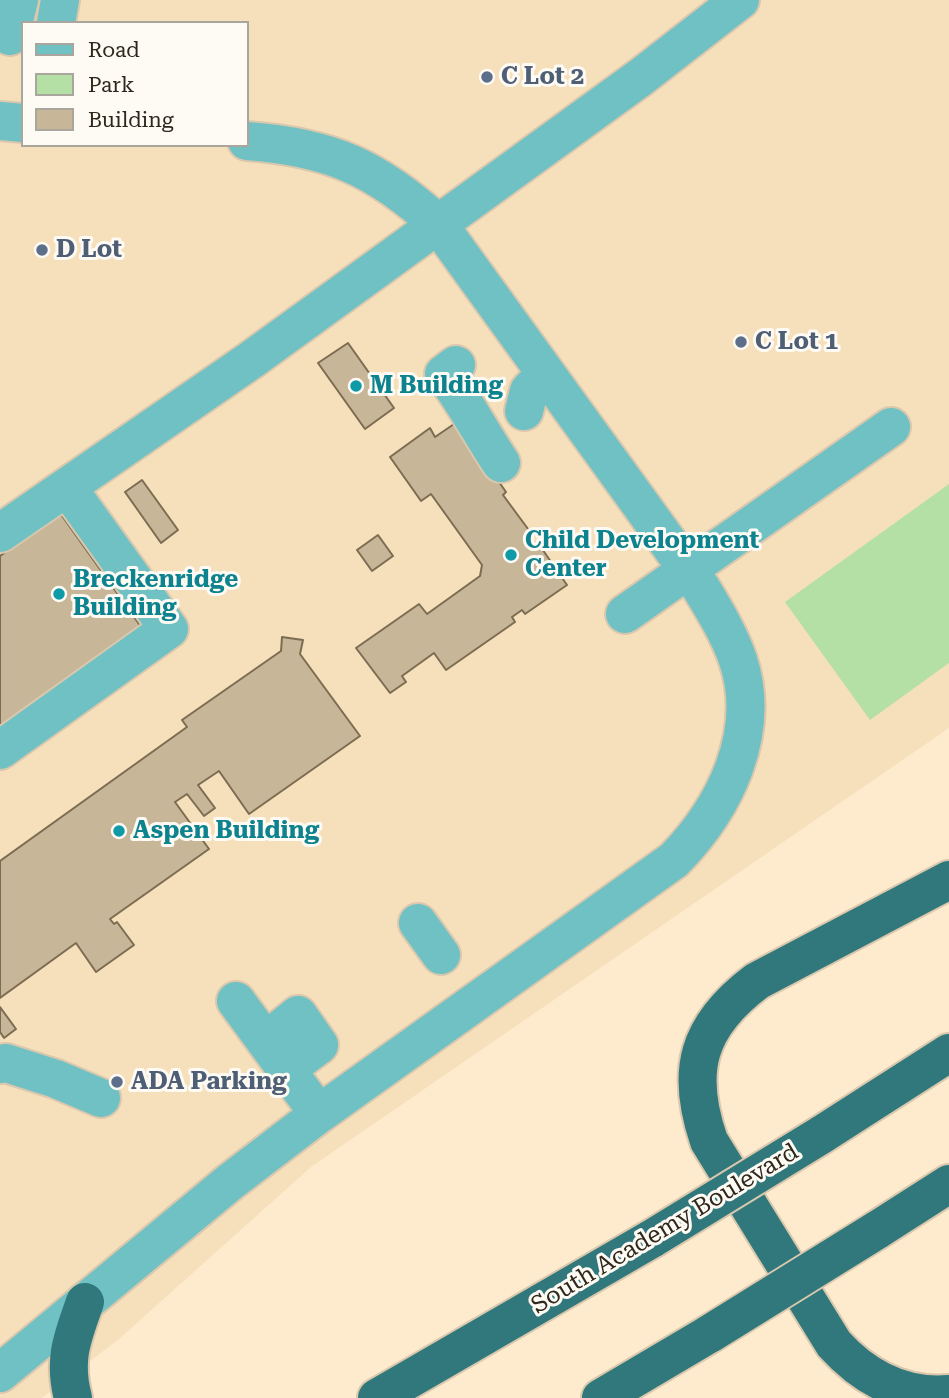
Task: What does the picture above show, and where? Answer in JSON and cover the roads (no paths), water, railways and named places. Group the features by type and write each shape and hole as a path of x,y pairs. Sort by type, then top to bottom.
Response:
{"highway":[{"path":"949,880 757,981 733,999 715,1022 699,1054 695,1083 699,1113 709,1141 834,1344 856,1368 882,1384 908,1393 949,1394"},
{"name":"South Academy Boulevard","path":"377,1398 653,1238 949,1053"},
{"path":"601,1398 711,1333 949,1184"},
{"path":"73,1398 69,1382 68,1347 85,1302"}],"street":[{"path":"56,21 60,0"},
{"path":"0,533 169,419 740,0"},
{"path":"0,121 21,123"},
{"path":"0,1373 319,1114 674,860 701,833 721,802 734,771 742,735 744,695 738,661 724,626 662,578 545,374 438,224 410,198 348,161 306,148 248,141"},
{"path":"456,365 444,374 467,405 473,421 501,463"},
{"path":"524,411 529,391 545,374"},
{"path":"625,614 662,578 891,427"},
{"path":"0,750 169,629 67,487"},
{"path":"418,923 441,955"},
{"path":"236,1001 319,1114"},
{"path":"0,1064 6,1063 56,1079 101,1098"}],"place":[{"name":"C Lot 2","path":"487,77"},
{"name":"D Lot","path":"42,250"},
{"name":"C Lot 1","path":"741,342"},
{"name":"M Building","path":"356,386"},
{"name":"Child Development Center","path":"511,555"},
{"name":"Breckenridge Building","path":"59,594"},
{"name":"Aspen Building","path":"119,831"},
{"name":"ADA Parking","path":"117,1082"}]}
